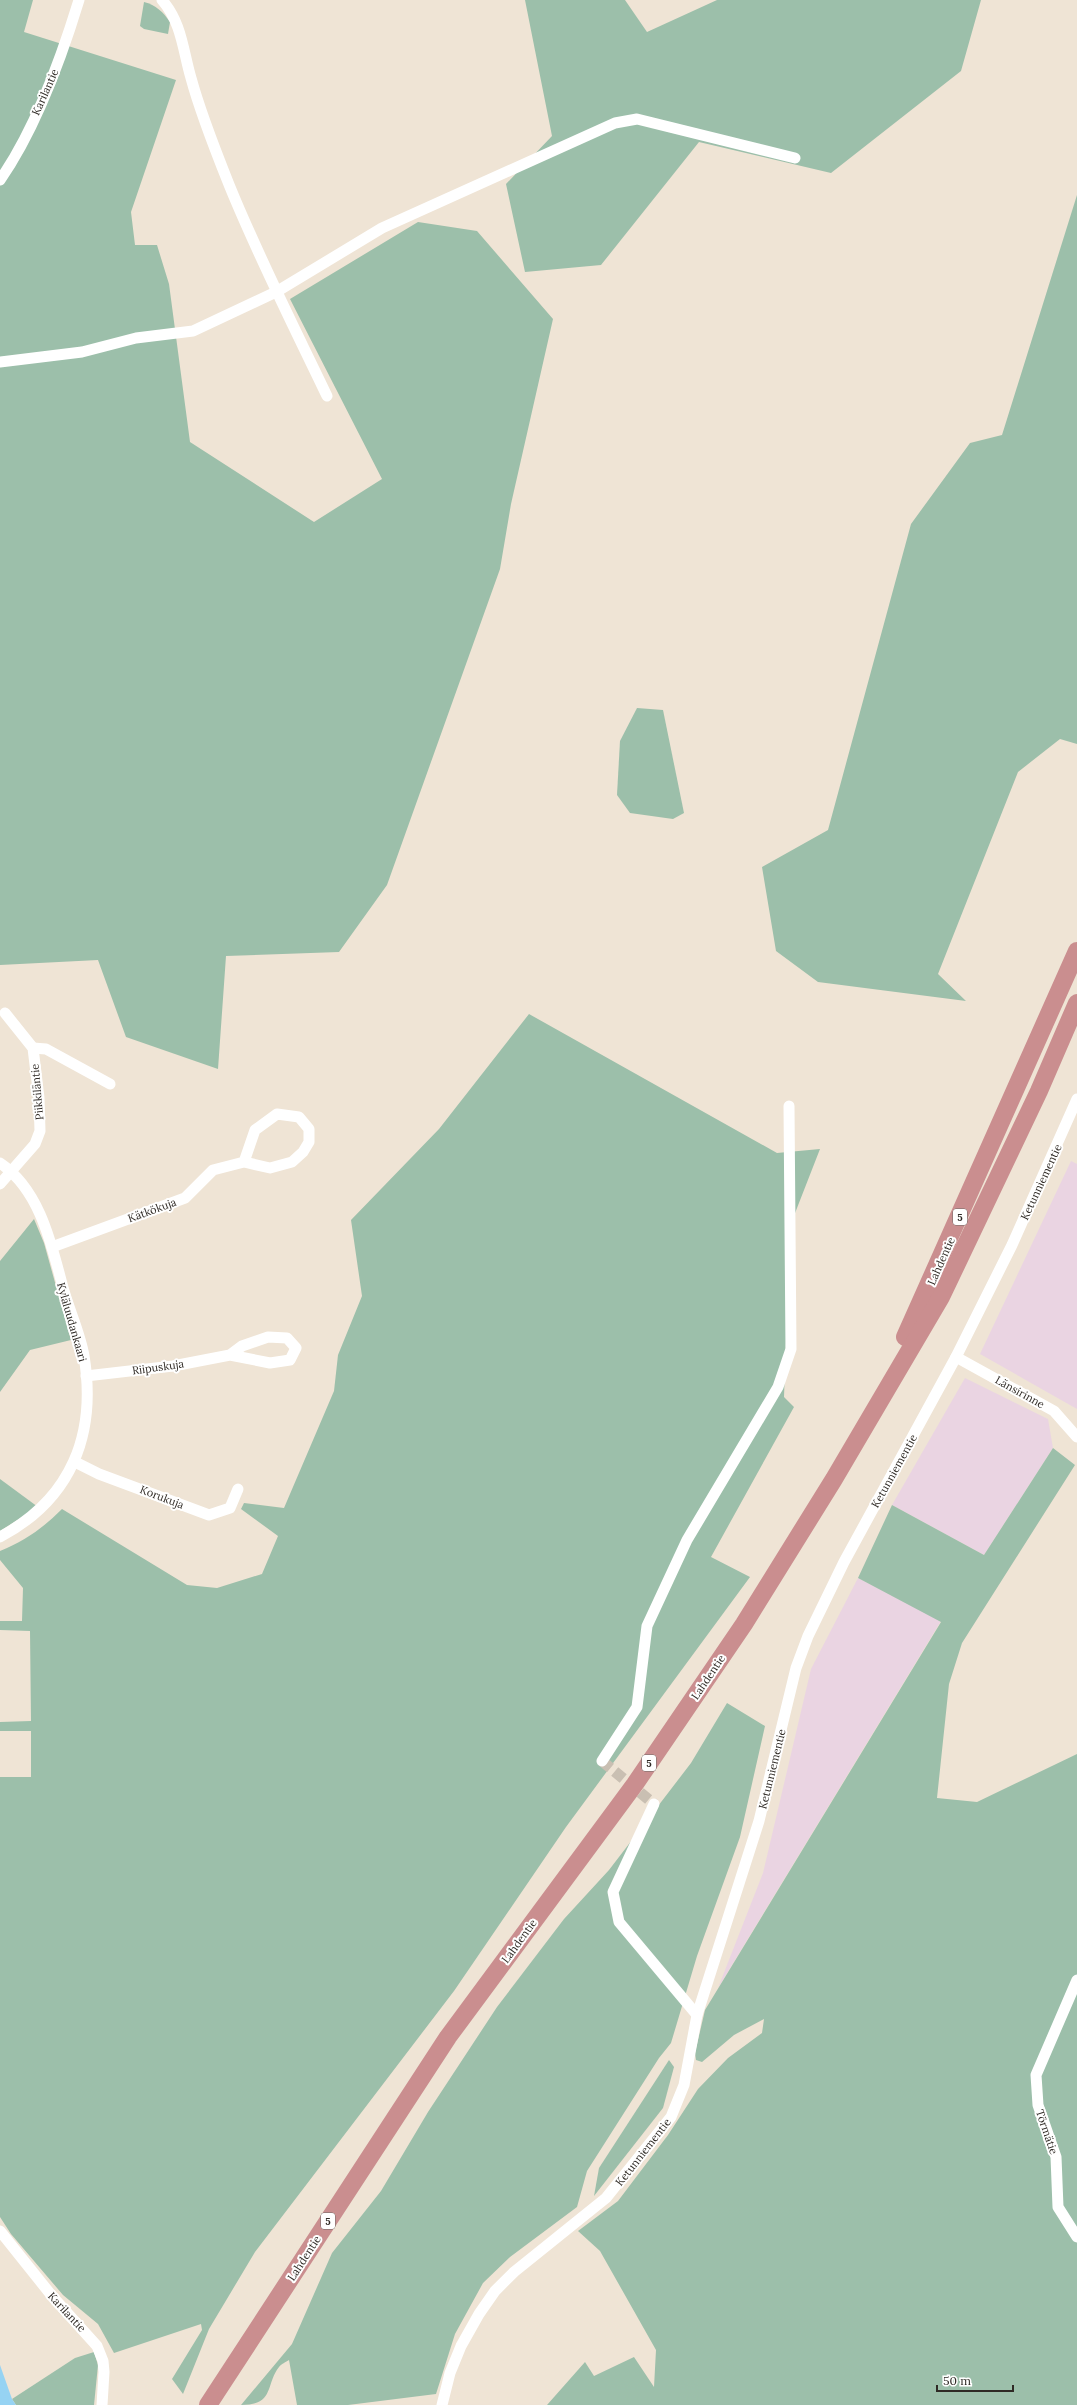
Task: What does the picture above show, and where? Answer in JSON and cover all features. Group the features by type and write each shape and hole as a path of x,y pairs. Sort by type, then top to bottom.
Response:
{"highway":[{"name":"Lahdentie","path":"834,1479 927,1292 1077,951"},
{"name":"Lahdentie","path":"208,2405 448,2037 635,1784 744,1624 834,1479 941,1297 1039,1090 1077,1003"}],"street":[{"name":"Karilantie","path":"0,180 19,150 56,66 79,0"},
{"path":"162,0 170,9 180,29 200,106 231,188 276,292 327,396"},
{"path":"0,362 82,352 136,338 194,331 276,292 382,228 615,123 637,119 795,158"},
{"name":"Piikkiläntie","path":"0,1184 35,1144 40,1131 39,1098 33,1048 5,1013"},
{"path":"33,1048 46,1049 110,1084"},
{"name":"Ketunniementie","path":"442,2405 450,2373 461,2346 494,2291 514,2272 606,2198 671,2117 684,2086 697,2015 759,1821 796,1668 808,1636 844,1562 956,1358 1012,1245 1077,1099"},
{"path":"602,1761 637,1707 647,1626 687,1540 778,1387 791,1349 789,1106"},
{"name":"Kätkökuja","path":"52,1247 185,1198 213,1170 244,1162 270,1168 292,1162 303,1152 309,1142 309,1129 299,1117 277,1114 255,1130 244,1162"},
{"name":"Kyläluudankaari","path":"0,1163 12,1171 22,1183 35,1205 52,1247 69,1313 84,1355 86,1376 84,1429 75,1462 55,1495 26,1521 0,1537"},
{"name":"Riipuskuja","path":"86,1376 173,1366 230,1355 270,1363 290,1360 296,1348 287,1338 268,1337 242,1346 230,1355"},
{"name":"Länsirinne","path":"956,1358 1054,1411 1077,1437"},
{"name":"Korukuja","path":"75,1462 99,1474 209,1515 230,1508 238,1489"},
{"path":"654,1804 613,1892 619,1922 697,2015"},
{"name":"Törmätie","path":"1077,1980 1036,2075 1038,2104 1056,2157 1058,2172 1058,2207 1077,2238"},
{"name":"Karilantie","path":"0,2231 52,2296 97,2346 103,2361 104,2372 102,2405"}],"shaded area":[{"path":"1071,1161 1077,1164 1077,1409 980,1354"},
{"path":"965,1378 1048,1419 1053,1448 984,1555 892,1505"},
{"path":"858,1578 941,1621 718,1988 763,1873 811,1669"}],"green space":[{"path":"0,0 33,0 24,32 176,80 131,212 135,245 157,245 169,284 190,442 314,522 382,479 290,299 418,222 477,231 553,319 511,504 500,569 387,885 339,952 226,956 218,1069 126,1037 98,960 0,965"},
{"path":"525,0 625,0 647,32 717,0 981,0 961,71 831,173 699,142 601,265 525,272 506,184 552,136"},
{"path":"144,2 156,7 170,22 168,34 144,29 140,26"},
{"path":"1077,195 1077,744 1060,739 1018,772 938,974 966,1001 818,982 776,951 762,867 828,830 911,524 970,443 1002,435"},
{"path":"637,708 663,710 684,813 673,819 630,813 617,795 620,741"},
{"path":"529,1014 777,1153 820,1149 790,1226 784,1397 794,1407 711,1557 750,1577 566,1827 454,1991 255,2252 209,2329 183,2394 172,2379 202,2330 201,2324 114,2353 98,2324 63,2295 11,2234 0,2217 0,1777 31,1777 31,1731 0,1731 0,1722 31,1721 30,1631 0,1630 0,1621 22,1621 23,1588 0,1560 0,1551 18,1543 33,1533 62,1509 187,1585 217,1588 262,1574 278,1536 241,1509 244,1503 284,1508 334,1391 338,1355 362,1296 351,1220 439,1129"},
{"path":"34,1219 44,1243 71,1340 30,1350 0,1392 0,1261"},
{"path":"1053,1448 1075,1465 962,1643 949,1684 937,1798 977,1802 1077,1754 1077,2405 547,2405 585,2362 594,2376 634,2357 654,2387 656,2350 600,2251 578,2231 618,2201 668,2135 698,2089 728,2058 762,2033 764,2019 734,2035 702,2062 696,2060 695,2053 705,2010 941,1622 858,1578 892,1505 984,1555"},
{"path":"0,1479 38,1507 0,1531"},
{"path":"727,1703 765,1726 740,1837 697,1956 671,2043 659,2058 587,2171 577,2207 510,2257 483,2283 455,2334 436,2394 348,2405 297,2405 289,2360 279,2367 268,2393 264,2398 259,2402 241,2405 292,2344 332,2253 381,2191 428,2112 497,2007 564,1919 609,1870 691,1763"},
{"path":"669,2060 674,2067 663,2108 594,2196 599,2168"},
{"path":"94,2352 98,2365 94,2405 16,2405 12,2399 75,2358"}],"water":[{"path":"0,2365 12,2399 16,2405 0,2405"}],"tunnel":[{"path":"602,1761 654,1804"}]}
